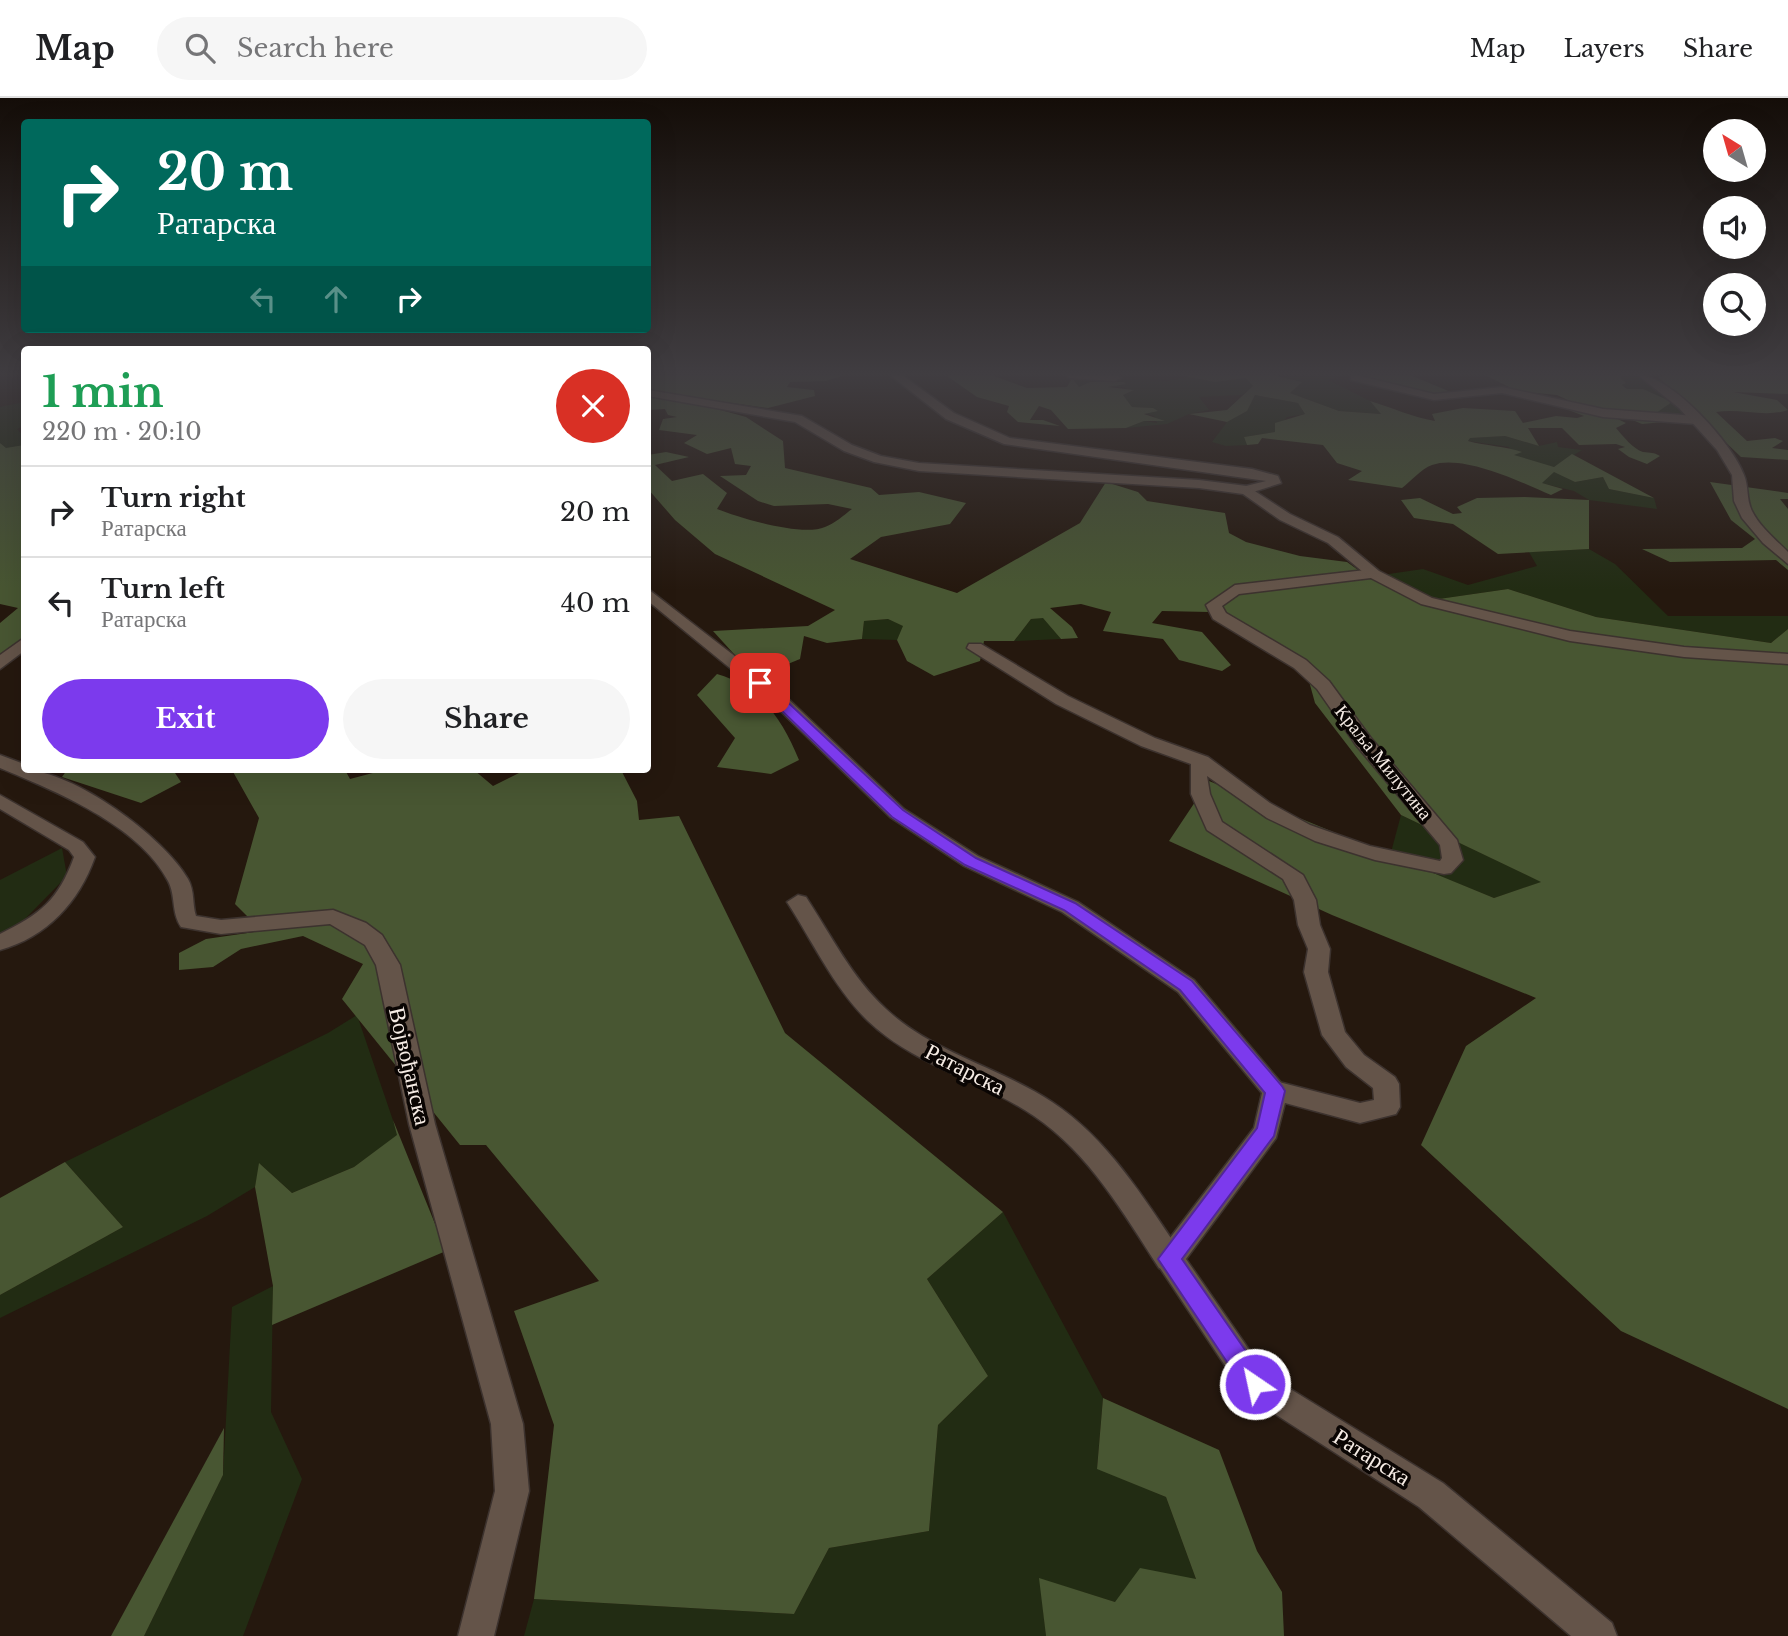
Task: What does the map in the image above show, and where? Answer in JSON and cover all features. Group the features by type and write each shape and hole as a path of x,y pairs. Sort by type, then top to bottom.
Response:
{"street":[{"path":"846,447 878,459 919,467 1199,484 1247,490 1274,483 1273,479 1240,471 1053,447"},
{"path":"1719,447 1739,476 1742,503 1755,524 1788,560"},
{"path":"1247,490 1285,517 1333,540 1374,574 1427,601 1570,636 1684,652 1788,659"},
{"name":"Краља Милутина","path":"975,648 1062,699 1148,742 1201,761 1267,808 1311,831 1418,863 1444,868 1454,860 1450,844 1363,740 1323,685 1300,664 1219,616 1213,605 1235,590 1374,574"},
{"path":"651,596 775,696 897,813 971,861 1070,907 1186,986 1275,1091 1360,1113 1387,1107 1386,1084 1355,1060 1334,1035 1316,972 1319,949 1309,925 1305,900 1292,875 1214,826 1206,814 1198,780 1197,769 1201,761"},
{"path":"0,664 21,646"},
{"name":"Војвођанска","path":"0,761 21,771"},
{"name":"Војвођанска","path":"25,773 105,812 136,834 161,857 182,887 181,912 189,922 220,927 333,917 358,928 374,940 388,965 422,1124 507,1424 512,1491 476,1636"},
{"path":"0,801 76,846 85,857 77,879 45,920 0,943"},
{"name":"Ратарска","path":"798,902 842,970 876,1014 906,1040 1045,1110 1093,1154 1255,1384 1431,1495 1599,1636"},
{"path":"1169,1259 1267,1130 1275,1091"}],"green space":[{"path":"0,447 21,447 21,653 0,669 0,623 18,608 0,604"},
{"path":"692,447 783,447 785,468 871,488 879,495 919,492 966,503 950,524 881,537 850,559 957,593 1080,523 1106,482 1138,492 1147,501 1225,513 1229,533 1246,542 1300,556 1347,562 1368,577 1418,602 1508,589 1596,617 1771,643 1788,629 1788,1409 1621,1331 1421,1145 1466,1046 1536,998 1332,915 1169,841 1209,781 1494,898 1541,882 1401,815 1315,703 1304,663 1209,612 1162,611 1152,623 1202,632 1231,665 1222,671 1179,660 1163,639 1103,631 1111,612 1081,604 1050,608 1072,627 1078,638 1061,639 1043,618 1031,619 1014,641 984,641 980,661 934,676 907,661 897,640 903,626 888,619 864,621 862,639 827,643 804,636 800,659 783,666 743,664 713,631 808,626 835,610 715,554 675,520 651,492 651,454 666,452 689,457 655,465 672,481 703,474 727,493 717,509 755,521 802,530 815,529 832,524 852,509 828,504 774,506 758,501 720,476 746,475 751,466 735,464 731,448 707,454"},
{"path":"1324,447 1499,447 1522,452 1514,455 1554,467 1572,454 1654,498 1609,489 1603,477 1575,482 1554,472 1542,483 1563,489 1551,495 1492,471 1459,463 1432,465 1402,488 1348,480 1362,471 1337,463"},
{"path":"1509,447 1558,447 1582,450 1554,467 1531,463 1512,455"},
{"path":"1634,447 1660,456 1647,464 1618,449"},
{"path":"1730,447 1774,447 1772,448 1788,450 1788,460 1741,457"},
{"path":"1554,471 1575,482 1603,477 1609,489 1654,498 1657,509 1589,500 1574,491 1541,483"},
{"path":"1710,482 1788,493 1788,499 1780,499 1788,509 1788,570 1776,560 1670,562 1642,549 1742,548 1755,539 1731,520"},
{"path":"1420,498 1453,514 1462,513 1457,507 1477,498 1589,500 1589,549 1498,554 1453,524 1414,518 1401,500"},
{"path":"1589,549 1615,564 1668,616 1788,616 1788,629 1771,643 1596,617 1508,589 1418,602 1368,577 1423,569 1468,585 1537,566 1529,552"},
{"path":"1043,617 1061,639 1014,641 1031,619"},
{"path":"888,619 904,626 897,640 862,639 864,621"},
{"path":"717,674 746,687 768,706 785,731 799,760 771,774 717,767 735,738 697,695"},
{"path":"65,773 175,773 181,782 141,803 62,777"},
{"path":"234,773 347,773 350,779 373,773 478,773 493,786 519,773 623,773 637,801 639,820 679,816 785,1033 1003,1212 927,1279 988,1376 938,1425 929,1531 829,1548 794,1614 534,1599 554,1425 514,1311 599,1281 486,1145 460,1145 342,999 363,964 303,936 241,949 213,967 179,970 179,953 206,939 262,931 235,904 259,818"},
{"path":"1401,815 1542,882 1494,898 1390,856"},
{"path":"62,848 67,876 22,922 0,935 0,880"},
{"path":"357,1015 398,1135 354,1167 292,1193 260,1164 255,1187 207,1216 0,1318 0,1295 123,1227 65,1162 328,1033"},
{"path":"393,1120 446,1251 272,1325 273,1286 255,1187 259,1163 292,1193 354,1167 397,1135"},
{"path":"65,1162 123,1227 0,1295 0,1198"},
{"path":"1003,1212 1103,1398 1097,1468 1166,1497 1196,1579 1115,1602 1040,1579 1046,1636 524,1636 534,1599 794,1614 829,1548 929,1531 938,1425 988,1376 927,1279"},
{"path":"273,1286 271,1412 302,1479 243,1636 144,1636 223,1475 232,1307"},
{"path":"1103,1398 1219,1450 1257,1551 1282,1592 1284,1636 1046,1636 1039,1578 1115,1602 1140,1568 1196,1579 1166,1497 1097,1469"},
{"path":"224,1428 223,1475 144,1636 111,1636"}],"route":[{"path":"760,683 897,813 971,861 1070,907 1186,986 1275,1091 1267,1130 1217,1200 1169,1259 1255,1384"}]}
